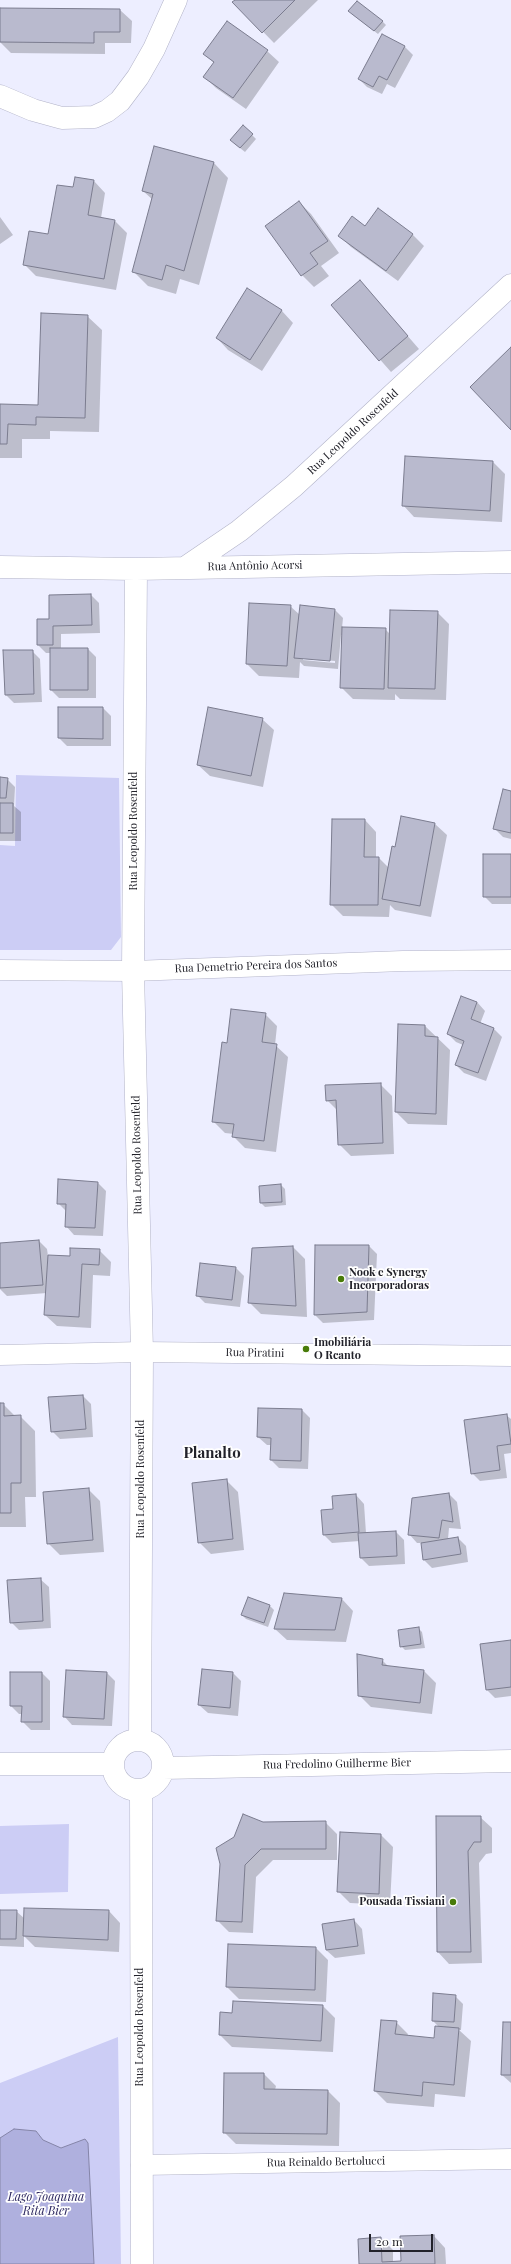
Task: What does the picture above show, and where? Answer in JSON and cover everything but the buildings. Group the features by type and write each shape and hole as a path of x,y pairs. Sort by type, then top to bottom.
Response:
{"street":[{"path":"0,96 33,110 62,118 94,117 107,111 120,101 138,77 154,49 176,0"},
{"name":"Rua Leopoldo Rosenfeld","path":"186,567 239,531 294,486 511,285"},
{"name":"Rua Antônio Acorsi","path":"0,568 136,569 511,562"},
{"name":"Rua Leopoldo Rosenfeld","path":"136,569 133,971 142,1352 140,1740"},
{"name":"Rua Demetrio Pereira dos Santos","path":"0,970 133,971 403,961 511,960"},
{"name":"Rua Piratini","path":"0,1355 142,1352 511,1356"},
{"path":"140,1740 155,1746 162,1756 163,1768 156,1783 141,1791 124,1787 116,1777 113,1764 119,1750 128,1743 140,1740"},
{"name":"Rua Fredolino Guilherme Bier","path":"163,1768 511,1761"},
{"path":"0,1764 113,1764"},
{"name":"Rua Leopoldo Rosenfeld","path":"141,1791 142,2264"},
{"name":"Rua Reinaldo Bertolucci","path":"141,2165 511,2159"}],"shaded area":[{"path":"16,775 119,778 121,937 111,950 0,950 0,845 15,846"},
{"path":"69,1824 68,1892 0,1894 0,1826"},
{"path":"118,2037 121,2264 0,2264 0,2083"}],"water":[{"name":"Lago Joaquina Rita Bier","path":"14,2129 36,2131 43,2140 61,2148 85,2139 88,2143 94,2264 0,2264 0,2138"}],"place":[{"name":"Nook e Synergy Incorporadoras","path":"341,1279"},
{"name":"Imobiliária O Rcanto","path":"306,1349"},
{"name":"Pousada Tissiani","path":"453,1902"}],"district":[{"name":"Planalto","path":"212,1453"}]}
